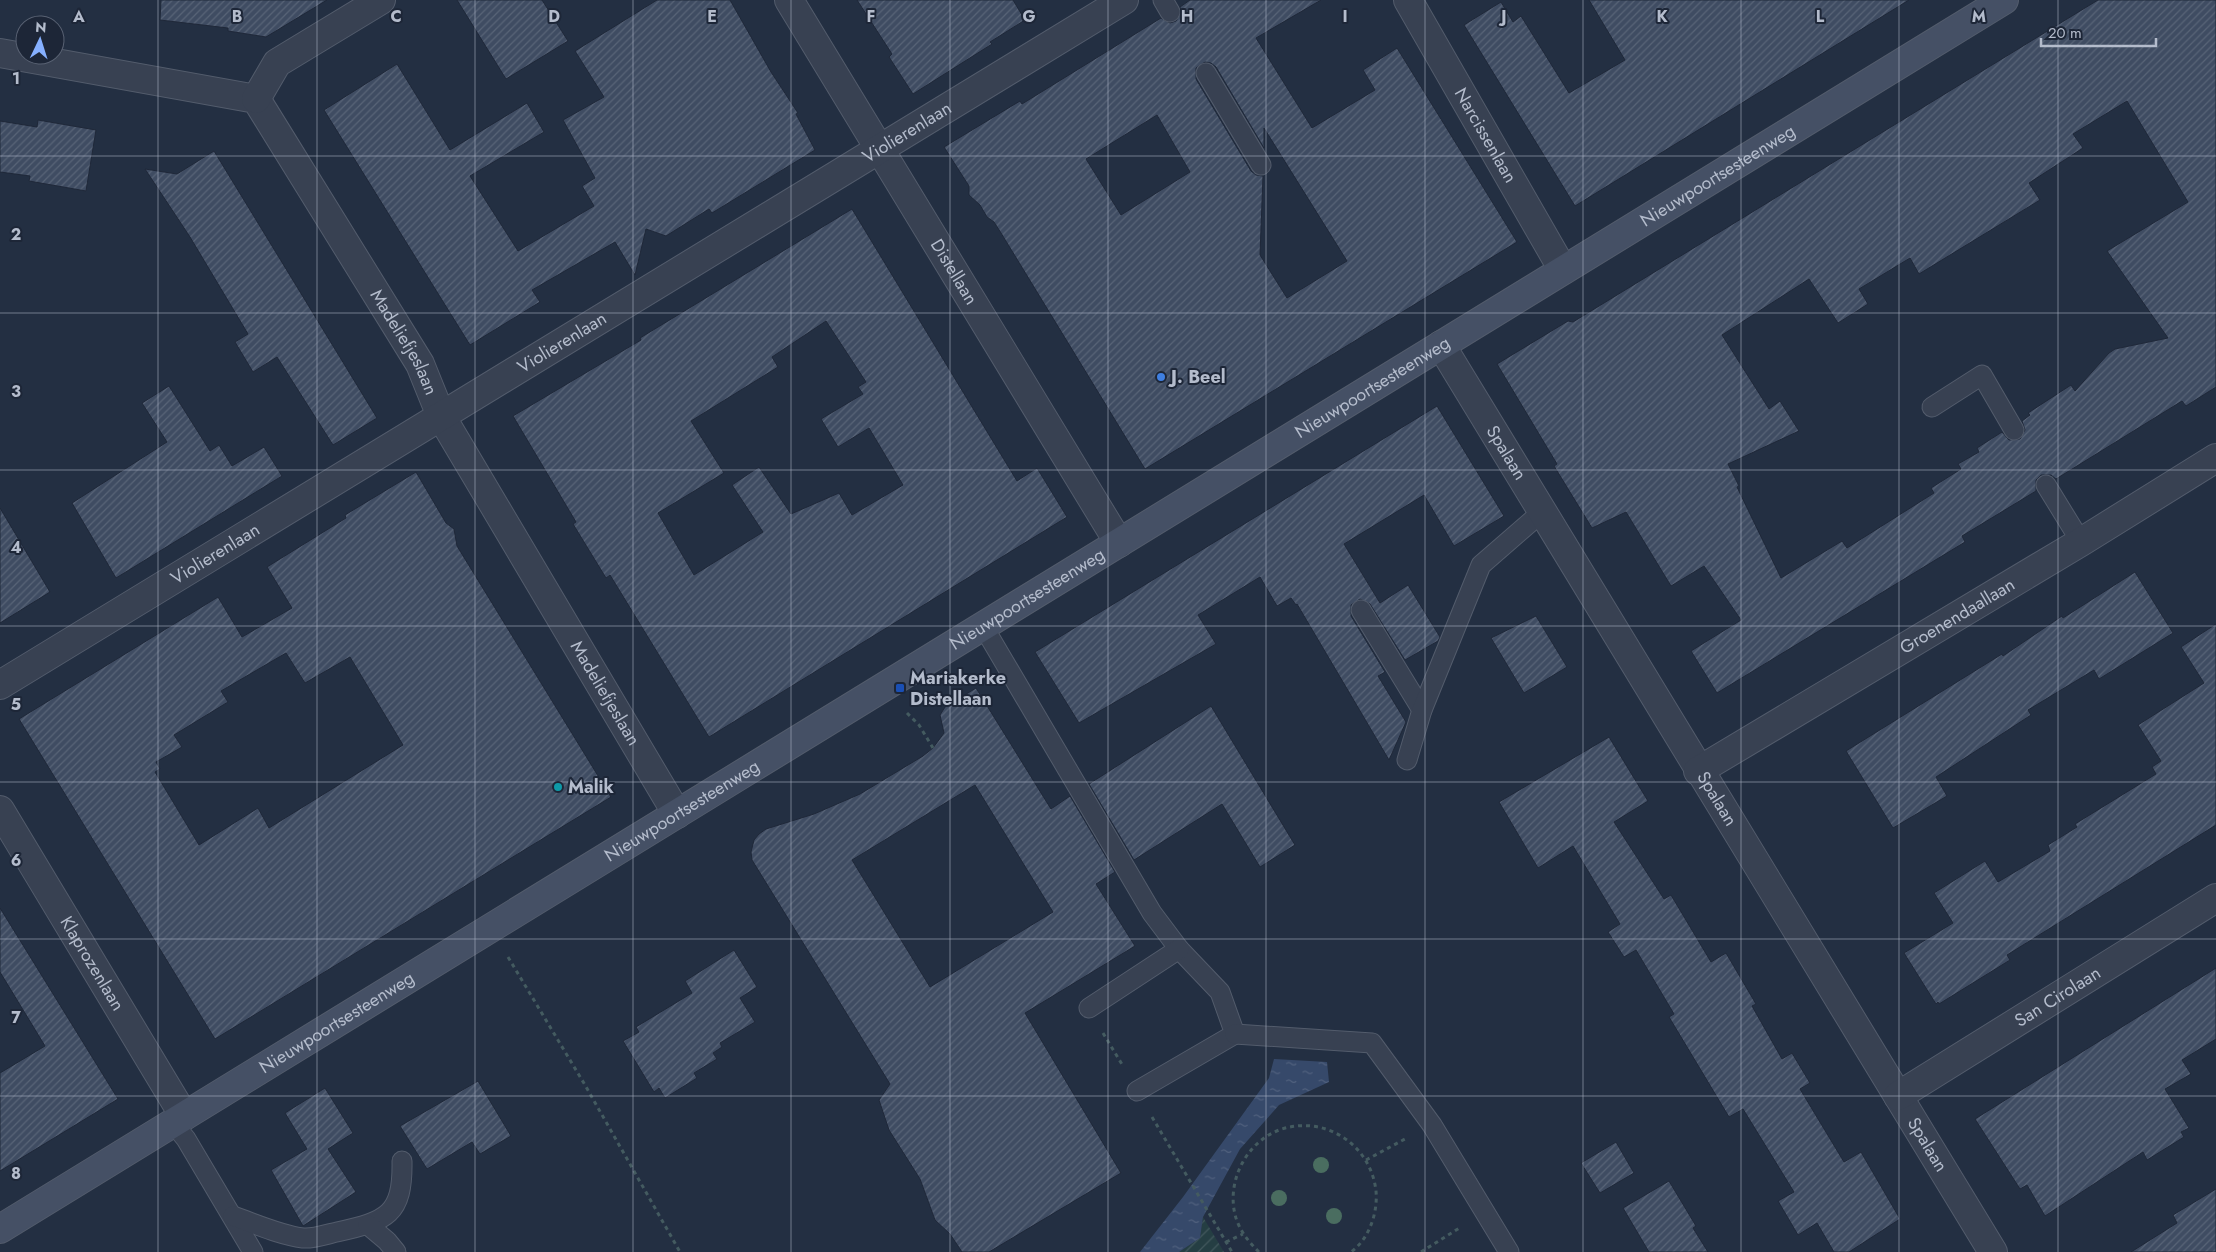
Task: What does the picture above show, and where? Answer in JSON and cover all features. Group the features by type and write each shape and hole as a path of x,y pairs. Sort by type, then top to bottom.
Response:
{"main road":[{"name":"Nieuwpoortsesteenweg","path":"0,1230 2004,0"}],"street":[{"path":"0,53 256,99 277,63 381,0"},
{"name":"Distellaan","path":"789,0 1119,543"},
{"name":"Violierenlaan","path":"0,684 1124,0"},
{"name":"Narcissenlaan","path":"1408,0 1563,270"},
{"name":"Madeliefjeslaan","path":"256,99 420,364 441,416 677,814"},
{"name":"Spalaan","path":"1441,345 1992,1252"},
{"name":"Groenendaallaan","path":"1698,770 2080,542 2216,458"},
{"name":"Klaprozenlaan","path":"0,810 178,1120"},
{"name":"San Cirolaan","path":"1898,1096 2216,898"}],"lane":[{"path":"1206,73 1260,165"},
{"path":"1932,407 1982,375 2014,430"},
{"path":"2046,485 2080,542"},
{"path":"1408,760 1422,710 1482,565 1542,512"},
{"path":"1361,610 1422,710"},
{"path":"982,626 1152,913 1179,949 1220,992 1235,1034"},
{"path":"1089,1008 1179,949"},
{"path":"1137,1092 1235,1034 1372,1043 1432,1125 1509,1252"},
{"path":"178,1120 186,1139 253,1252"},
{"path":"233,1216 284,1234 306,1238 368,1225 391,1213 403,1184 402,1161"},
{"path":"368,1225 388,1241 396,1252"}],"path":[{"path":"919,725 933,748"},
{"path":"492,927 516,972 585,1085 680,1252"},
{"path":"1366,1160 1432,1125"},
{"path":"1259,1252 1243,1234 1237,1220 1233,1199 1236,1176 1246,1156 1262,1140 1282,1129 1304,1126 1325,1128 1349,1140 1366,1160 1374,1180 1377,1202 1371,1224 1365,1236 1351,1252"},
{"path":"1178,1162 1232,1252"},
{"path":"1421,1252 1485,1212"},
{"path":"1226,1242 1243,1234"}],"green space":[{"path":"1203,1217 1224,1252 1179,1252 1200,1238"}],"water":[{"path":"1274,1059 1327,1062 1329,1082 1279,1105 1240,1149 1203,1217 1200,1238 1179,1252 1140,1252 1183,1197 1269,1078"}],"building":[{"path":"161,0 327,0 266,37 228,31 228,28 160,20"},
{"path":"457,0 542,0 568,41 506,79"},
{"path":"657,0 730,0 771,72 798,113 796,114 815,150 712,213 709,209 666,236 646,229 635,275 615,242 532,290 540,302 470,345 324,110 397,64 450,150 527,103 544,132 470,176 518,251 594,206 582,186 595,178 563,120 604,97 575,51"},
{"path":"857,0 1013,0 1025,20 990,42 992,44 913,94 889,57 892,54"},
{"path":"1190,0 1321,0 1256,38 1312,128 1375,90 1363,70 1397,48 1517,242 1145,469 994,222 987,217 980,205 969,195 969,186 944,147 1020,101 1022,104 1161,18 1170,23 1176,21 1181,12 1180,7","holes":["1205,62 1211,63 1216,67 1264,148 1264,128 1347,261 1287,298 1260,255 1263,176 1256,175 1251,171 1196,79 1196,68","1157,115 1190,172 1121,215 1086,159"]},
{"path":"1589,0 1909,0 1575,206 1464,25 1501,2 1513,22 1521,16 1569,93 1625,60"},
{"path":"2098,0 2216,0 2216,387 2186,406 2182,401 2056,479 2051,475 2041,475 2036,480 2036,491 1962,536 1965,542 1717,693 1691,651 1741,620 1704,566 1671,586 1626,512 1592,528 1554,466 1557,464 1497,364 1568,321 1573,322","holes":["2127,101 2188,202 2107,251 2168,338 2115,349 2109,353 2075,391 2071,385 2028,413 2030,415 2022,421 2025,430 2020,439 2009,440 2002,432 1977,448 1979,452 1958,464 1961,469 1931,488 1934,493 1847,548 1842,541 1781,578 1737,487 1739,486 1728,464 1799,431 1780,401 1769,409 1722,335 1809,279 1838,323 1868,304 1859,289 1910,258 1919,274 2040,200 2029,183 2083,148 2073,134"]},
{"path":"38,120 96,130 86,191 29,181 30,176 0,172 0,121 37,127"},
{"path":"214,151 377,418 333,445 277,357 253,372 235,342 248,334 190,237 145,169 177,174"},
{"path":"852,209 1017,481 1037,468 1067,517 709,737 610,575 606,578 573,524 576,522 513,416 641,340 640,338","holes":["826,321 866,382 858,387 863,394 821,419 838,447 869,428 903,485 852,515 839,493 791,514 759,467 732,485 763,532 694,575 658,513 724,473 691,421 778,367 772,357"]},
{"path":"169,386 210,451 219,445 232,466 264,447 282,476 116,578 72,503 167,442 142,403"},
{"path":"1437,406 1504,516 1454,546 1424,495 1344,544 1380,603 1408,585 1440,637 1438,641 1405,660 1370,604 1360,599 1351,605 1351,616 1385,672 1378,676 1406,722 1389,760 1297,604 1291,598 1277,606 1260,577 1198,615 1216,644 1079,723 1035,652"},
{"path":"416,472 446,523 454,529 457,546 611,797 215,1039 19,719 218,597 242,637 292,608 267,567 346,518 345,515","holes":["286,653 305,683 350,657 403,745 269,828 258,808 199,845 155,772 160,769 156,762 182,747 174,735 228,702 221,691"]},
{"path":"0,508 50,592 0,623"},
{"path":"2135,572 2173,633 2099,679 2094,670 2028,710 2031,715 1936,777 1947,796 1893,828 1846,751 2002,654 2003,656 2062,616 2063,618"},
{"path":"1536,616 1567,667 1524,693 1491,638"},
{"path":"2216,624 2216,825 2007,955 2010,960 1939,1004 1938,1002 1936,1004 1904,953 1953,923 1934,893 1985,861 1998,882 2050,851 2048,845 2077,827 2075,824 2156,774 2152,767 2161,761 2138,725 2204,683 2181,647"},
{"path":"976,688 1051,809 1070,796 1115,872 1096,884 1135,946 1025,1013 1121,1173 989,1252 962,1252 950,1234 935,1220 920,1179 889,1130 879,1100 890,1084 752,860 751,852 754,840 766,829 814,814 860,794 923,756 933,748 944,733 940,715 945,707","holes":["975,785 1053,912 930,987 852,860"]},
{"path":"1211,706 1295,845 1260,867 1222,804 1134,860 1089,784"},
{"path":"1609,737 1648,801 1614,822 1664,899 1671,895 1711,962 1726,953 1756,1004 1752,1006 1782,1059 1792,1053 1810,1083 1800,1089 1844,1162 1861,1152 1900,1219 1849,1252 1834,1252 1817,1223 1798,1235 1778,1201 1794,1192 1743,1109 1729,1117 1669,1017 1674,1014 1636,950 1624,957 1608,932 1620,924 1573,846 1538,868 1499,802"},
{"path":"0,908 118,1099 0,1171 0,1073 45,1046 0,972"},
{"path":"734,950 757,987 740,998 755,1022 720,1043 722,1047 713,1053 717,1059 694,1073 697,1078 665,1098 659,1088 654,1092 623,1041 639,1032 636,1027 692,993 685,981"},
{"path":"2216,968 2216,1039 2182,1060 2191,1074 2165,1089 2189,1128 2181,1132 2184,1137 2147,1160 2143,1152 2045,1216 2027,1185 2020,1189 1975,1119"},
{"path":"478,1081 511,1136 480,1154 472,1142 427,1169 400,1126"},
{"path":"325,1088 353,1133 328,1149 356,1192 303,1226 271,1170 307,1149 285,1113"},
{"path":"1616,1142 1634,1173 1600,1193 1581,1163"},
{"path":"1669,1181 1696,1226 1693,1228 1708,1252 1649,1252 1623,1208"},
{"path":"2216,1189 2216,1252 2131,1252 2177,1223 2173,1215"}],"place":[{"name":"J. Beel","path":"1161,377"},
{"name":"Mariakerke Distellaan","path":"900,688"},
{"name":"Malik","path":"558,787"}]}
